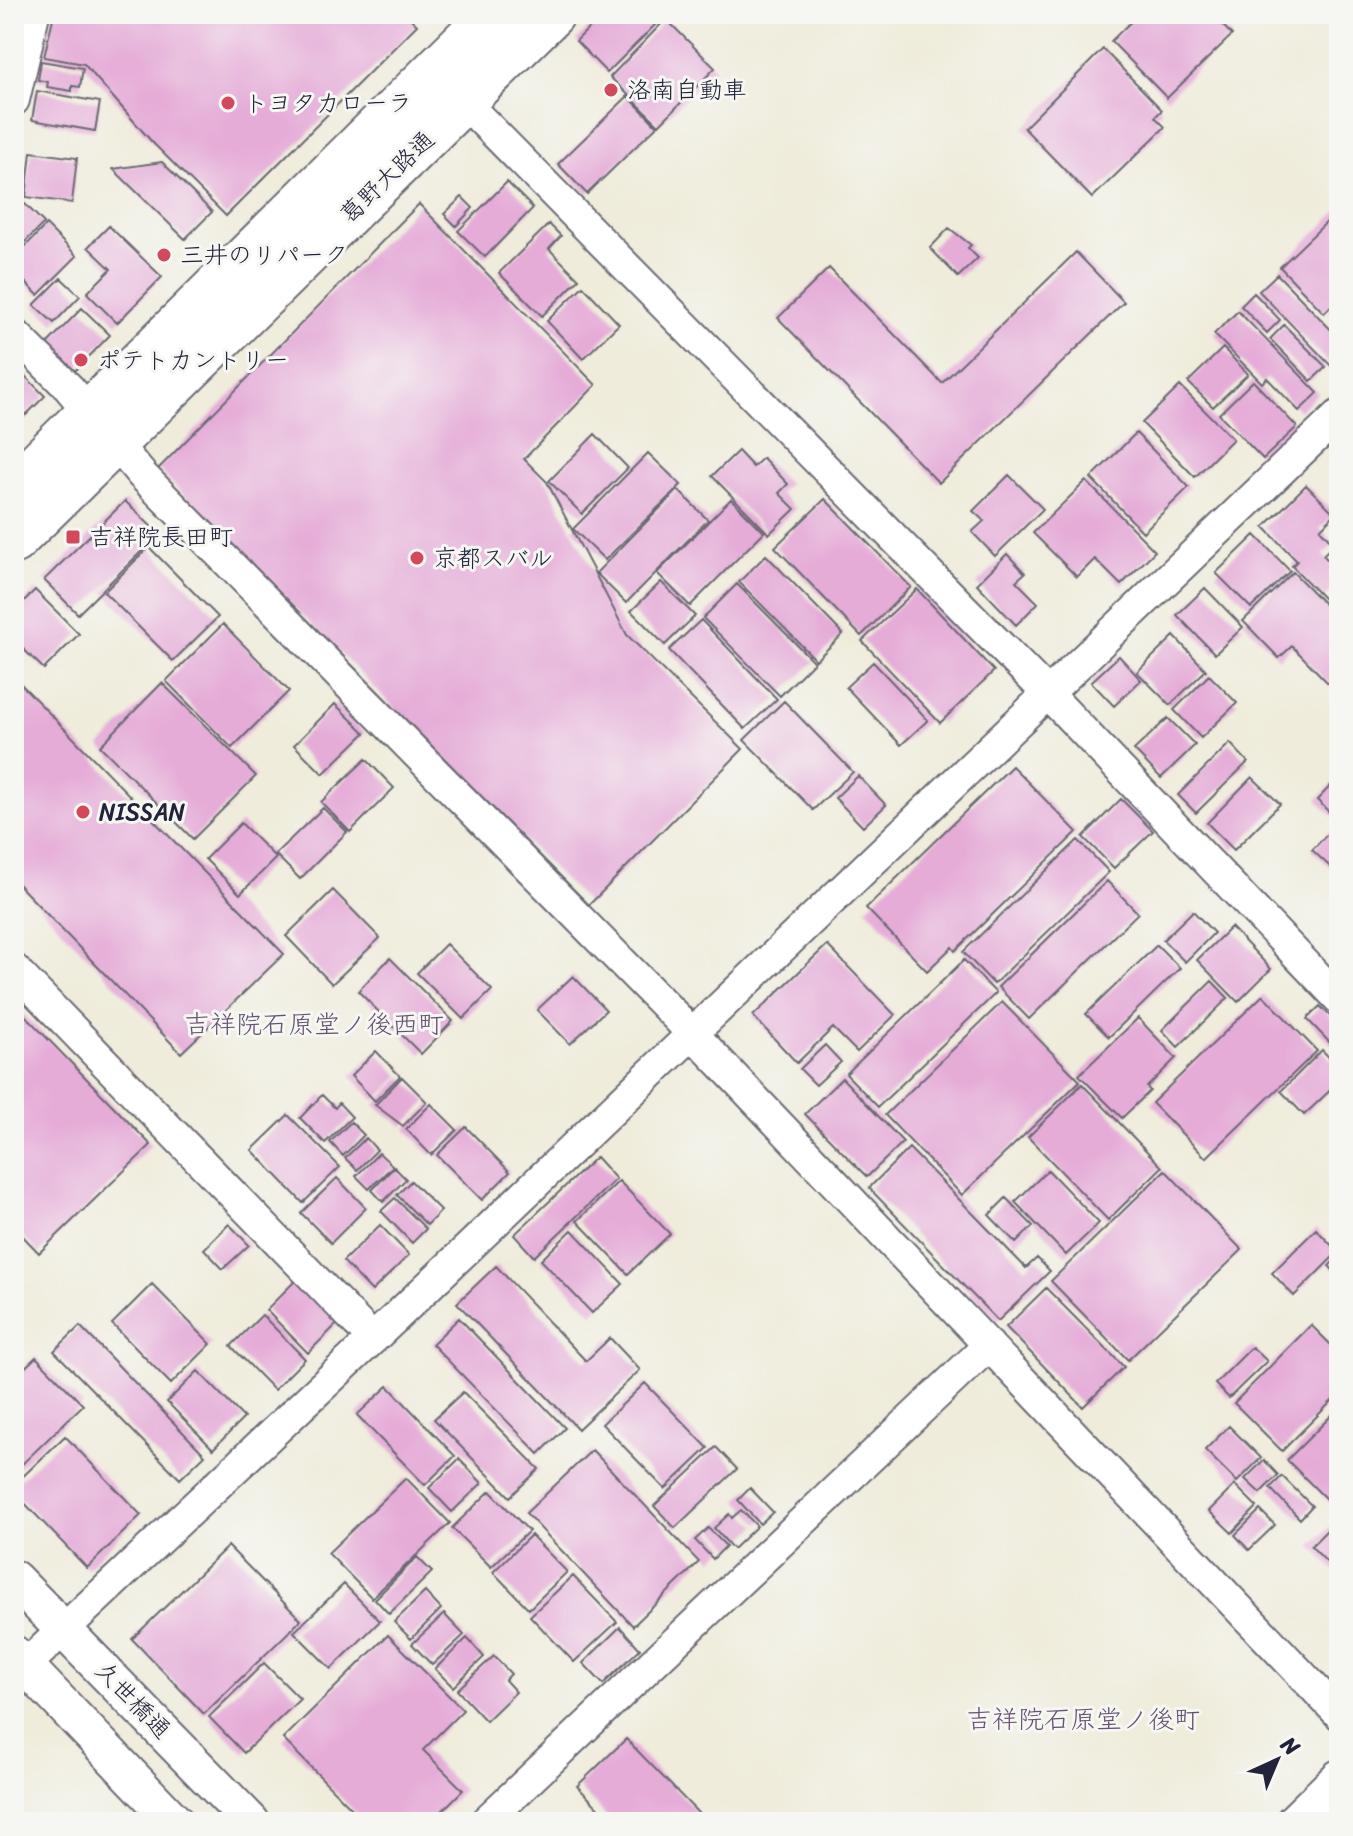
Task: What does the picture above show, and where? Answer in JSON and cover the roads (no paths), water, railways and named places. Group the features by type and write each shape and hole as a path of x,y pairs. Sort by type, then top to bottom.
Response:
{"highway":[{"name":"葛野大路通","path":"14,541 102,428 434,71 492,14"},
{"name":"葛野大路通","path":"14,487 102,428 464,102 552,14"}],"street":[{"path":"14,100 34,14"},
{"path":"434,71 1047,693 1339,999"},
{"path":"14,333 102,428 693,1034 1339,1714"},
{"path":"175,1822 18,1665 65,1630 373,1339 1339,415"},
{"path":"14,969 373,1339"},
{"path":"485,1822 989,1345"},
{"name":"久世橋通","path":"14,1579 251,1822"},
{"path":"1294,1822 1339,1778"}],"place":[{"name":"洛南自動車","path":"611,90"},
{"name":"トヨタカローラ","path":"228,103"},
{"name":"三井のリパーク","path":"164,255"},
{"name":"ポテトカントリー","path":"81,360"},
{"name":"吉祥院長田町","path":"73,537"},
{"name":"京都スバル","path":"417,558"},
{"name":"NISSAN","path":"83,812"}],"district":[{"name":"吉祥院石原堂ノ後西町","path":"314,1024"},
{"name":"吉祥院石原堂ノ後町","path":"1083,1719"}]}
